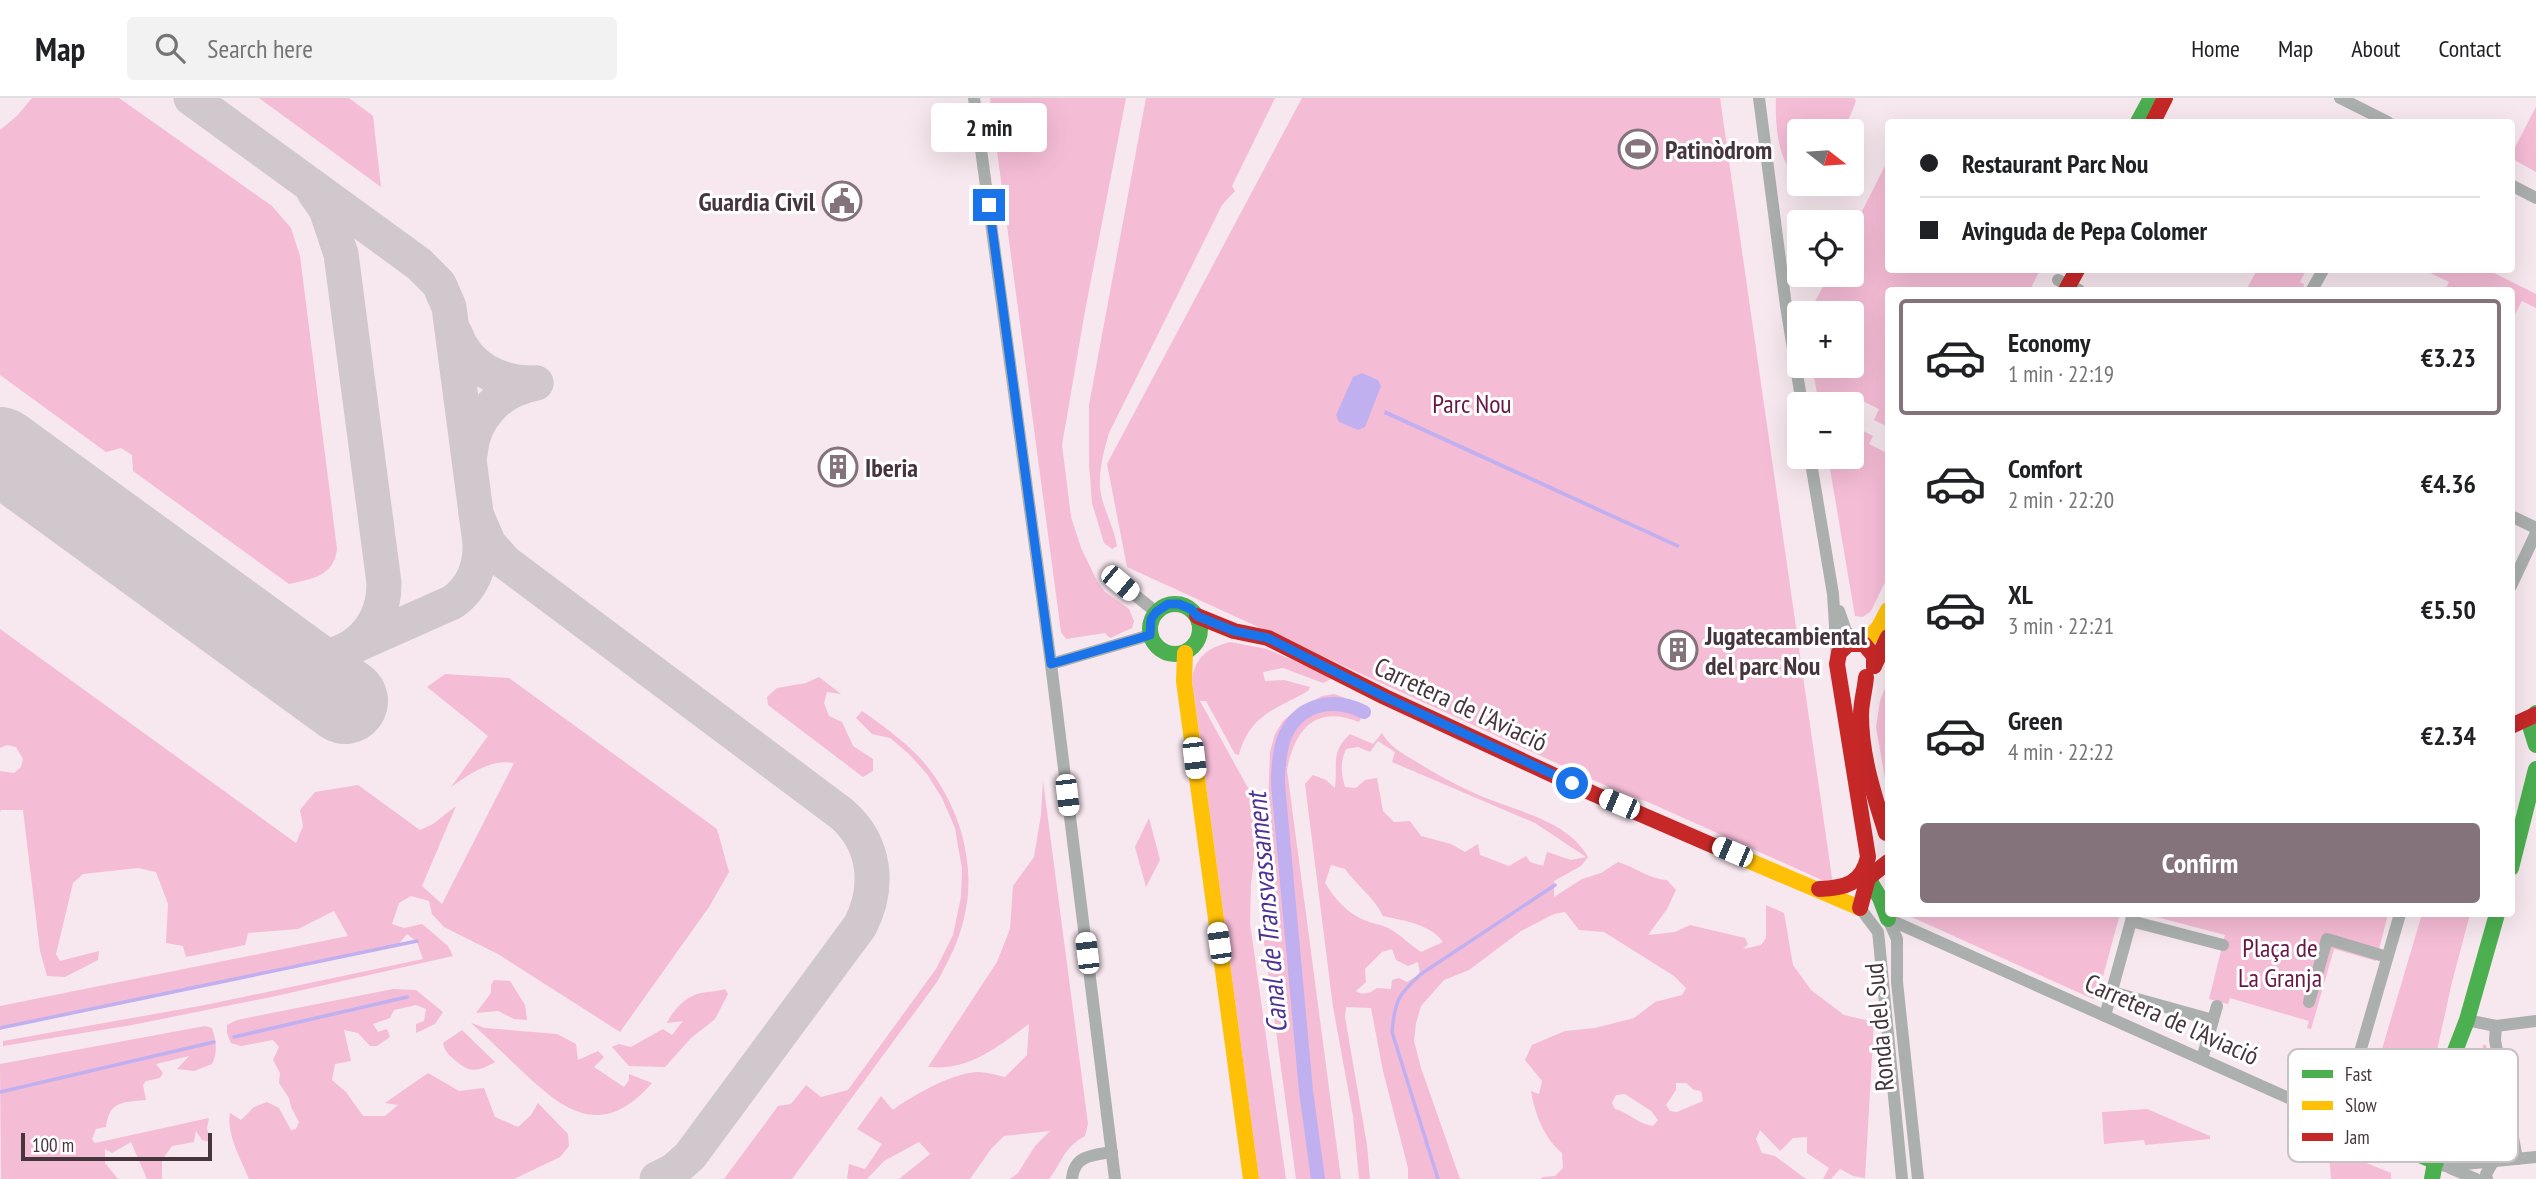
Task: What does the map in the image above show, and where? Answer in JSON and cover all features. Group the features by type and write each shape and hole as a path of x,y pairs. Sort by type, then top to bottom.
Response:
{"street":[{"path":"974,98 1051,664 1115,1179"},
{"path":"1759,98 1784,294 1800,392"},
{"path":"2140,119 2151,98"},
{"path":"2154,119 2165,98"},
{"path":"2340,98 2382,119"},
{"path":"2515,187 2536,198"},
{"path":"1812,469 1833,594 1838,664 1867,851 1860,908"},
{"path":"2515,518 2536,531 2515,577"},
{"path":"1120,583 1156,612"},
{"path":"1833,594 1846,631 1874,656 1861,712 1861,731 1875,802 1885,828"},
{"path":"1184,681 1168,654 1154,644 1150,635 1151,619 1168,604 1179,604 1191,609 1197,616 1200,633 1189,650 1184,681 1251,1179"},
{"name":"Carretera de l'Aviació","path":"1197,616 1234,631 1268,638 1594,794 1819,888 1860,908"},
{"path":"1885,616 1879,627 1861,643 1843,648 1838,664 1842,675 1853,680 1870,672 1885,644"},
{"path":"1168,654 1189,650 1214,637 1234,631"},
{"path":"1051,664 1150,635"},
{"path":"2515,724 2535,714"},
{"path":"2535,714 2531,729 2535,744"},
{"path":"2515,736 2535,744"},
{"path":"2515,856 2524,828 2527,801 2536,769"},
{"path":"2524,828 2536,807"},
{"path":"1867,851 1872,835 1885,833"},
{"path":"1867,851 1875,862 1885,862"},
{"path":"1819,888 1834,889 1866,875 1885,863"},
{"name":"Ronda del Sud","path":"1866,875 1885,911"},
{"name":"Ronda del Sud","path":"1860,908 1878,932 1902,1179"},
{"path":"2105,1016 2132,917 2223,945"},
{"path":"2361,1049 2399,917"},
{"path":"2456,1049 2467,1020 2496,917"},
{"name":"Carretera de l'Aviació","path":"1888,919 2288,1098"},
{"name":"Ronda del Sud","path":"1888,919 1897,939 1897,982 1918,1179"},
{"path":"2309,1002 2328,939 2387,957"},
{"path":"2112,992 2213,1020"},
{"path":"2202,1059 2217,1006"},
{"path":"2467,1020 2496,1026 2536,1021"},
{"path":"2496,1026 2497,1049"},
{"path":"1072,1179 1079,1160 1086,1156 1112,1152"},
{"path":"2518,1159 2536,1157"},
{"path":"2432,1179 2442,1169 2493,1162"},
{"path":"2487,1179 2486,1174 2493,1162"},
{"name":"Carretera de l'Aviació","path":"2442,1169 2476,1179"}],"green space":[{"path":"32,98 119,98 272,206 291,228 300,256 337,549 327,571 289,584 133,471 132,455 121,448 106,452 0,375 0,130 17,116"},
{"path":"259,98 349,98 373,116 381,187"},
{"path":"990,98 1126,98 1062,445 1071,517 1081,548 1097,581 1105,592 1129,609 1134,621 1132,628 1110,638 1105,633 1066,639 1061,632"},
{"path":"1146,98 1275,98 1232,186 1235,191 1222,205 1109,433 1101,466 1100,487 1117,546 1112,549 1104,543 1092,503 1089,405"},
{"name":"Parc Nou","path":"1302,98 1720,98 1833,885 1648,802 1622,793 1127,567 1107,464"},
{"path":"1776,98 1854,98 1856,101 1849,119 1787,119 1787,164 1779,141"},
{"path":"2536,107 2536,172 2515,160 2515,147"},
{"path":"1885,166 1885,273 2038,273 2032,287 1885,287 1885,426 1874,420 1879,409 1864,402 1864,392 1817,392 1814,378 1864,378 1864,301 1815,301 1823,287 1864,287 1863,210"},
{"path":"2255,273 2304,273 2300,282 2304,284 2304,287 2248,287"},
{"path":"2430,273 2494,273 2536,294 2536,308 2522,301 2515,314 2515,287 2446,287 2449,282"},
{"path":"1864,431 1873,436 1869,444 1885,452 1885,582 1871,611 1863,617 1855,616 1830,469 1864,469"},
{"path":"0,629 296,843 303,826 300,810 315,792 358,785 420,830 433,824 456,806 422,886 442,904 514,763 488,765 451,787 488,736 427,687 445,674 509,678 717,829 729,872 709,907 620,1032 498,954 444,927 432,914 429,901 411,896 399,903 392,924 404,928 422,924 448,946 453,956 132,1025 3,1046 3,1041 205,1005 423,959 417,942 407,934 397,946 0,1028 0,1006 348,936 334,911 298,929 248,933 245,945 186,957 183,946 166,943 168,904 156,872 138,868 83,874 73,883 56,954 60,961 99,951 98,960 65,977 47,976 40,951 23,810 0,812 0,771 14,773 21,767 23,759 16,747 7,745 0,748"},
{"path":"1230,642 1267,649 1333,678 1323,683 1283,668 1263,672 1265,681 1284,680 1310,687 1308,691 1257,722 1244,741 1239,755 1235,754 1206,701 1200,701 1248,788 1256,809 1257,832 1250,923 1286,1179 1259,1179 1192,679 1204,654"},
{"path":"819,677 841,694 827,692 824,703 829,716 842,722 853,746 873,759 873,771 863,777 768,705 767,697 777,688 806,683"},
{"path":"1885,688 1885,779 1876,727"},
{"path":"1334,694 1367,706 1359,722 1331,716 1310,724 1296,742 1287,770 1341,1179 1296,1179 1262,927 1261,889 1267,830 1270,752 1275,734 1283,721 1322,696"},
{"path":"862,711 920,758 945,793 962,833 966,854 968,897 962,927 937,982 792,1179 724,1179 778,1106 791,1104 806,1085 821,1097 848,1090 936,969 953,935 961,897 962,869 955,828 942,798 927,774 890,738 872,734 856,718"},
{"path":"1382,733 1397,749 1465,789 1536,817 1566,833 1579,844 1588,857 1581,866 1554,881 1554,897 1582,879 1601,873 1618,862 1667,880 1676,890 1667,909 1648,935 1675,932 1690,925 1745,938 1748,944 1743,949 1761,945 1766,938 1766,905 1784,913 1793,965 1811,990 1844,1015 1874,1022 1865,1178 1853,1176 1840,1169 1831,1179 1823,1179 1829,1168 1807,1153 1807,1137 1793,1138 1780,1151 1760,1130 1756,1139 1762,1153 1775,1156 1806,1179 1540,1179 1555,1176 1563,1168 1562,1153 1545,1133 1533,1100 1531,1091 1539,1094 1542,1081 1525,1060 1532,1045 1565,1031 1595,1028 1634,1018 1655,1002 1682,995 1686,988 1674,976 1604,932 1579,930 1565,912 1554,914 1521,931 1469,970 1444,980 1421,1006 1414,1041 1460,1179 1408,1179 1408,1168 1383,1071 1371,1008 1346,1007 1345,1017 1367,1145 1370,1179 1359,1179 1353,1116 1333,1007 1305,784 1313,775 1326,780 1335,788 1337,753 1350,734 1373,744","holes":["1378,741 1395,752 1392,762 1535,823 1586,857 1571,860 1547,852 1543,866 1530,862 1526,856 1509,866 1480,855 1478,844 1465,852 1451,844 1421,836 1410,821 1394,822 1383,811 1377,778 1365,780 1356,788 1345,787 1342,768 1346,749 1358,747 1370,752","1331,865 1345,869 1383,916 1424,927 1443,942 1421,952 1390,929 1352,913 1325,883","1392,949 1396,960 1408,966 1418,962 1420,974 1407,982 1399,978 1392,980 1391,989 1377,988 1364,994 1359,993 1356,991 1366,982 1365,969 1382,952","1676,1083 1686,1083 1694,1090 1701,1091 1703,1101 1677,1112 1670,1111 1666,1105 1676,1090","1625,1094 1651,1111 1658,1120 1653,1126 1643,1123 1615,1109 1612,1103 1616,1095"]},
{"path":"1043,781 1088,1124 1085,1136 1068,1150 1049,1179 1010,1179 1018,1173 1035,1146 1050,1131 1004,1136 991,1149 970,1179 899,1179 930,1154 919,1142 884,1161 867,1179 847,1179 849,1164 865,1169 882,1144 857,1129 881,1096 893,1110 922,1092 957,1076 978,1072 1005,1077 1027,1055 1029,1024 982,1056 957,1065 928,1067 997,962 1010,929 1013,886 1034,857"},
{"path":"1149,818 1160,860 1146,887 1135,847"},
{"path":"1912,917 2119,917 2097,998 2093,999"},
{"name":"Plaça de La Granja","path":"2156,917 2387,917 2376,961 2334,949 2311,1029 2307,1028 2309,1021 2230,998 2228,1004 2209,999 2225,935"},
{"path":"2421,917 2469,917 2437,1049 2382,1049"},
{"path":"494,980 510,981 525,1005 527,1020 514,1019 498,1011 476,1013 491,993"},
{"path":"393,989 416,990 443,1012 435,1024 416,1033 416,1024 424,1021 426,1009 416,1005 394,1010 390,1018 373,1024 378,1032 387,1029 390,1037 377,1046 370,1046 358,1033 344,1030 351,1061 335,1064 332,1080 346,1092 363,1116 385,1116 398,1105 385,1103 428,1073 459,1091 484,1088 495,1117 518,1127 531,1115 538,1103 568,1134 569,1146 560,1157 514,1179 249,1179 232,1138 230,1113 241,1120 254,1107 267,1102 279,1108 291,1130 296,1129 299,1122 279,1083 280,1073 273,1060 279,1047 273,1040 241,1046 231,1043 227,1025 237,1020"},
{"path":"725,989 728,994 715,1019 691,1038 665,1067 629,1066 612,1047 619,1044 631,1047 663,1029 672,1035 683,1021 667,1023 681,1004 695,995"},
{"path":"471,1023 485,1028 557,1034 576,1044 578,1060 598,1051 604,1057 594,1067 624,1087 629,1080 629,1074 652,1083 634,1100 618,1110 602,1115 586,1114 570,1108 539,1087"},
{"path":"205,1026 212,1028 215,1037 216,1051 212,1064 194,1071 177,1069 189,1056 156,1064 163,1073 160,1078 146,1081 143,1085 146,1100 119,1104 110,1112 106,1127 96,1129 92,1139 95,1143 209,1118 207,1128 210,1142 202,1140 196,1131 194,1142 172,1146 162,1160 162,1179 147,1179 131,1142 112,1153 105,1149 105,1163 118,1179 1,1179 0,1064"},
{"path":"462,1030 495,1062 480,1069 471,1069 449,1055 443,1043"},
{"path":"2147,1109 2210,1136 2210,1139 2145,1145 2144,1140 2104,1144 2102,1112"},
{"path":"2330,1162 2364,1162 2391,1173 2391,1179 2331,1179"}],"shaded area":[{"path":"1362,373 1378,380 1381,386 1365,427 1358,430 1339,422 1336,415 1353,377"},
{"path":"1385,410 1680,545 1678,548 1384,414"}],"waterway":[{"name":"Canal de Transvassament","path":"1318,1179 1306,1091 1278,784 1279,762 1289,728 1306,711 1328,704 1352,707 1364,712"},
{"path":"1438,1179 1392,1032 1396,1005 1407,987 1421,974 1555,885"},
{"path":"0,1028 417,941"},
{"path":"234,1037 407,997"},
{"path":"0,1092 214,1042"}],"taxiway":[{"path":"191,98 419,264 439,284 449,307 480,543 474,576 453,602 336,654 321,658 296,657 274,647 241,624"},
{"path":"314,192 326,209 341,254 384,583 377,618 368,632 354,645"},
{"path":"455,333 468,356 486,372 510,381 536,383"},
{"path":"470,454 476,428 490,407 510,392 536,383"},
{"path":"476,514 489,544 505,562 842,814 862,839 868,852 872,881 860,926 690,1156 673,1171 657,1179"}],"runway":[{"path":"0,450 345,701"}],"traffic: fast":[{"path":"2140,119 2151,98"},
{"path":"1165,605 1185,605 1199,619 1200,629 1199,639 1185,653 1165,653 1151,639 1151,619 1165,605"},
{"path":"2536,713 2531,729 2536,745"},
{"path":"2515,852 2536,769"},
{"path":"1868,878 1885,911"},
{"path":"2456,1049 2467,1020 2496,917"},
{"path":"2432,1179 2435,1162"}],"traffic: slow":[{"path":"1864,644 1885,616"},
{"path":"1185,653 1184,681 1251,1179"},
{"path":"1714,846 1860,908"}],"traffic: jam":[{"path":"2154,119 2165,98"},
{"path":"2068,287 2075,273"},
{"path":"1197,616 1234,631 1268,638 1385,697 1594,794 1714,846"},
{"path":"1874,666 1885,643"},
{"path":"1819,889 1851,883 1861,873 1868,857 1837,664 1839,653 1848,644 1864,644 1874,656 1874,666"},
{"path":"1866,677 1861,710 1863,745 1885,830"},
{"path":"2515,724 2535,715"},
{"path":"1860,908 1868,878 1885,864"}],"place":[{"name":"Patinòdrom","path":"1638,149"},
{"name":"Guardia Civil","path":"842,201"},
{"name":"Iberia","path":"838,467"},
{"name":"Jugatecambiental del parc Nou","path":"1678,650"}],"route":[{"path":"989,205 1051,664 1150,635 1151,619 1156,612 1168,604 1179,604 1191,609 1197,616 1234,631 1268,638 1385,697 1572,783"}]}
